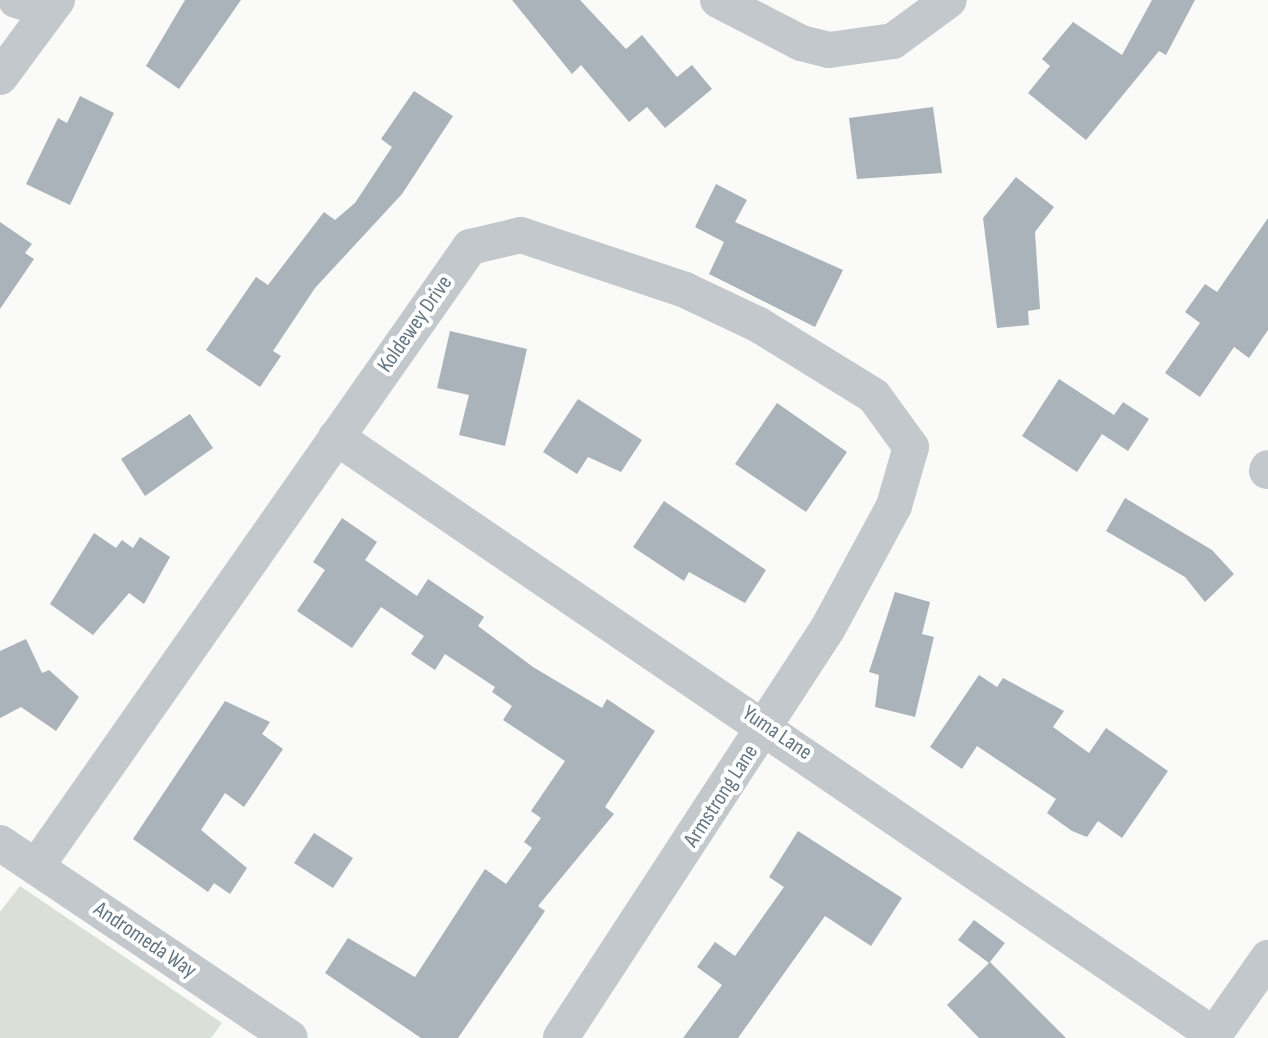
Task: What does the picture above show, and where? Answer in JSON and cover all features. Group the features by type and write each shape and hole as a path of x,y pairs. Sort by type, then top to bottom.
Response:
{"street":[{"path":"718,0 801,43 829,50 893,41 949,0"},
{"path":"0,77 40,3"},
{"name":"Koldewey Drive","path":"36,867 470,247 521,235 685,290 874,396 911,447 894,506"},
{"name":"Yuma Lane","path":"336,437 767,726 1213,1036"},
{"name":"Armstrong Lane","path":"561,1038 767,726 894,506"},
{"name":"Andromeda Way","path":"0,843 290,1038"},
{"path":"1213,1036 1268,958"}],"shaded area":[{"path":"20,886 222,1023 211,1038 0,1038 0,912"}],"building":[{"path":"185,0 241,0 179,89 146,66"},
{"path":"512,0 580,0 626,49 642,35 677,77 692,65 712,89 665,128 647,107 629,122 581,65 572,74"},
{"path":"1152,0 1195,0 1166,55 1159,51 1086,140 1028,93 1050,66 1042,59 1073,22 1122,55"},
{"path":"414,91 453,116 402,194 315,288 273,351 281,356 260,387 206,350 256,277 268,285 324,212 335,220 355,203 392,147 381,139"},
{"path":"80,96 114,113 70,205 26,184 58,118 67,123"},
{"path":"933,107 942,173 857,179 849,118"},
{"path":"1016,177 1054,207 1035,232 1040,309 1028,311 1029,325 997,328 983,218"},
{"path":"716,184 747,200 735,222 843,270 815,327 709,274 724,242 695,227"},
{"path":"1268,218 1268,330 1249,358 1234,347 1200,397 1165,373 1200,323 1185,312 1205,284 1217,292"},
{"path":"0,222 32,244 25,253 34,259 0,309"},
{"path":"450,331 527,349 505,446 459,435 469,395 437,388"},
{"path":"1059,379 1114,415 1123,402 1149,419 1128,451 1102,434 1077,472 1022,436"},
{"path":"578,399 642,440 621,472 588,457 577,474 543,452"},
{"path":"777,403 847,452 806,512 735,464"},
{"path":"190,414 213,448 145,496 121,459"},
{"path":"1125,498 1212,550 1234,574 1205,602 1185,577 1106,531"},
{"path":"664,501 766,570 745,603 689,572 684,581 633,547"},
{"path":"342,518 377,542 365,560 417,596 428,579 484,617 478,626 533,667 602,708 607,699 655,731 605,807 614,814 538,906 545,911 458,1038 421,1038 325,973 348,938 415,977 485,869 506,884 532,848 524,842 541,818 531,811 565,761 503,720 512,706 492,692 495,687 445,654 435,670 411,654 424,636 381,607 352,648 297,611 325,570 313,562"},
{"path":"94,533 116,548 122,540 133,548 140,537 170,557 144,604 129,593 93,635 50,604"},
{"path":"895,592 930,602 922,634 934,637 915,717 875,707 879,675 869,672"},
{"path":"26,639 42,673 49,670 79,697 56,731 21,707 0,718 0,651"},
{"path":"979,675 997,687 1003,678 1064,711 1053,727 1089,753 1106,728 1168,771 1122,838 1098,821 1087,837 1072,831 1047,813 1056,799 977,746 962,769 930,747"},
{"path":"225,701 270,722 262,734 283,749 244,807 225,793 201,830 247,868 230,894 214,883 208,892 133,839"},
{"path":"798,831 902,898 871,946 825,916 738,1038 683,1038 722,985 697,967 715,942 735,956 784,887 769,877"},
{"path":"314,833 353,858 333,888 294,863"},
{"path":"974,920 1005,943 990,962 1066,1038 979,1038 947,1005 989,963 958,940"}]}
